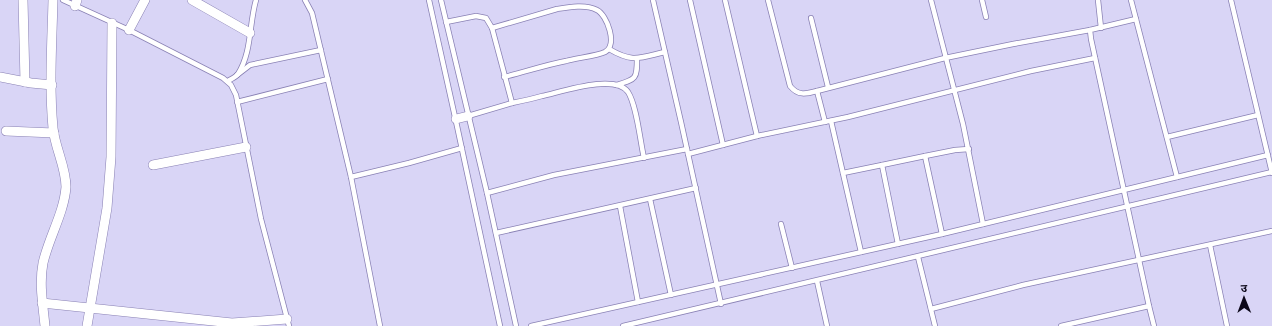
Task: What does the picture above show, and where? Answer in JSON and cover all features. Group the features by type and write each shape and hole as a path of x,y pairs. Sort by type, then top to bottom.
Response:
{"street":[{"path":"23,0 25,82"},
{"path":"45,326 41,280 43,266 63,205 66,185 54,133 52,85 52,0"},
{"path":"129,30 145,0"},
{"path":"192,0 250,33"},
{"path":"87,326 106,214 110,175 112,23"},
{"path":"0,77 52,85"},
{"path":"456,119 468,116"},
{"path":"6,131 54,133"},
{"path":"153,165 246,147"},
{"path":"42,303 135,314 232,323 288,322"}],"lane":[{"path":"62,0 76,3 112,23 129,30 228,81 234,90 237,102 261,219 288,322"},
{"path":"237,75 246,53 252,14 256,0"},
{"path":"305,0 312,13 351,177 380,326"},
{"path":"429,0 500,326"},
{"path":"441,0 487,193 516,326"},
{"path":"653,0 721,304"},
{"path":"690,0 723,145"},
{"path":"725,0 757,136"},
{"path":"768,0 790,86 796,92 801,94 945,58 1101,28 1136,19"},
{"path":"931,0 969,149 983,224"},
{"path":"982,0 986,17"},
{"path":"1098,0 1101,28"},
{"path":"1131,0 1177,177"},
{"path":"623,326 1272,173 1231,0"},
{"path":"492,28 558,9 590,8 601,13 605,19 611,38 609,48 602,53 504,77"},
{"path":"446,22 468,17 481,16 486,18 492,28 512,103"},
{"path":"811,18 828,88"},
{"path":"1090,30 1090,39 1126,207 1154,326"},
{"path":"609,48 622,56 637,59 665,52"},
{"path":"228,81 250,66 321,50"},
{"path":"487,193 554,175 723,145 757,136 831,121 1031,71 1095,58"},
{"path":"617,85 632,80 637,73 637,59"},
{"path":"237,102 328,79"},
{"path":"468,116 512,103 570,89 607,84 617,85 624,88 634,104 644,158"},
{"path":"817,91 825,122"},
{"path":"1167,137 1258,115"},
{"path":"831,121 861,252"},
{"path":"351,177 462,148"},
{"path":"843,173 955,150 969,149"},
{"path":"531,326 942,234 1268,155"},
{"path":"925,156 942,234"},
{"path":"882,165 898,244"},
{"path":"496,233 696,188"},
{"path":"650,198 671,295"},
{"path":"620,206 638,302"},
{"path":"781,224 792,268"},
{"path":"931,308 1023,285 1272,232"},
{"path":"1210,245 1227,326"},
{"path":"918,257 935,326"},
{"path":"817,281 827,326"},
{"path":"1061,326 1149,306"}]}
